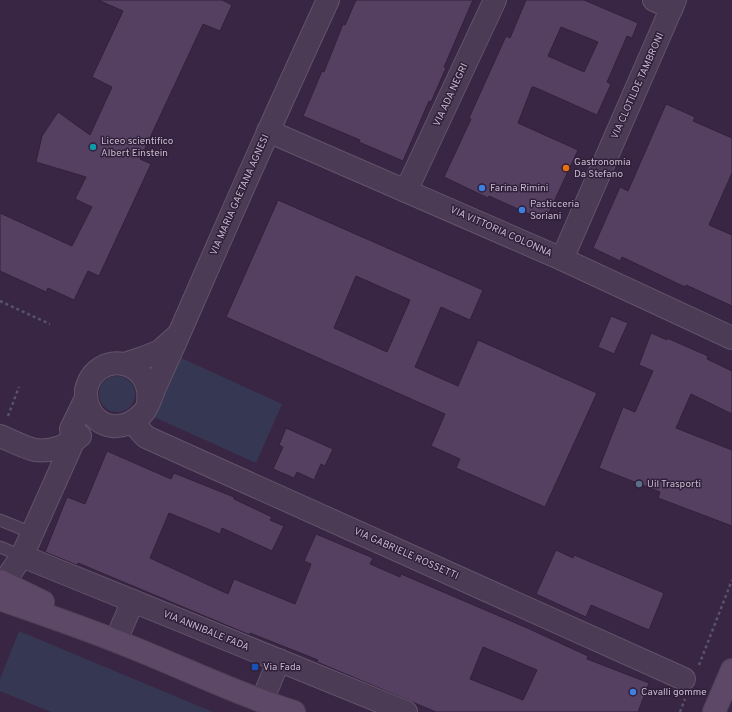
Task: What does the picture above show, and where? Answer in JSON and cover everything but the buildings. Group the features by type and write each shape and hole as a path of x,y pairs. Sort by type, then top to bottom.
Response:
{"main road":[{"path":"1,588 211,682 294,712"},
{"path":"714,712 732,670"}],"street":[{"name":"VIA MARIA GAETANA AGNESI","path":"125,364 160,350 180,333 268,131 328,0"},
{"name":"VIA ADA NEGRI","path":"406,191 495,0"},
{"name":"VIA CLOTILDE TAMBRONI","path":"562,259 667,3"},
{"name":"VIA VITTORIA COLONNA","path":"268,131 562,259 732,338"},
{"path":"3,428 34,450 52,450 73,442 91,427 105,424 119,426 133,423 144,412 180,333"},
{"path":"105,424 91,412 86,398 89,381 95,372 104,366 114,363 125,364 135,368 143,376 147,384 149,394 148,403"},
{"path":"1,588 22,556 73,442 71,429 86,398"},
{"name":"VIA GABRIELE ROSSETTI","path":"133,423 146,437 689,681"},
{"name":"VIA ANNIBALE FADA","path":"22,556 406,712"},
{"path":"121,642 133,601"},
{"path":"262,701 278,660"}],"lane":[{"path":"0,520 32,533"},
{"path":"0,547 22,556"}],"path":[{"path":"0,301 50,324"},
{"path":"3,428 19,387"},
{"path":"680,712 689,681 732,580"}],"shaded area":[{"path":"179,357 282,404 256,463 152,416"},
{"path":"120,376 130,381 134,387 134,401 130,407 124,411 114,412 104,407 100,401 99,391 104,381 110,377"},
{"path":"19,631 213,712 51,712 0,691 0,679"}],"place":[{"name":"Liceo scientifico Albert Einstein","path":"93,147"},
{"name":"Gastronomia Da Stefano","path":"566,168"},
{"name":"Farina Rimini","path":"482,188"},
{"name":"Pasticceria Soriani","path":"522,210"},
{"name":"Uil Trasporti","path":"639,484"},
{"name":"Via Fada","path":"255,667"},
{"name":"Cavalli gomme","path":"633,692"}]}
